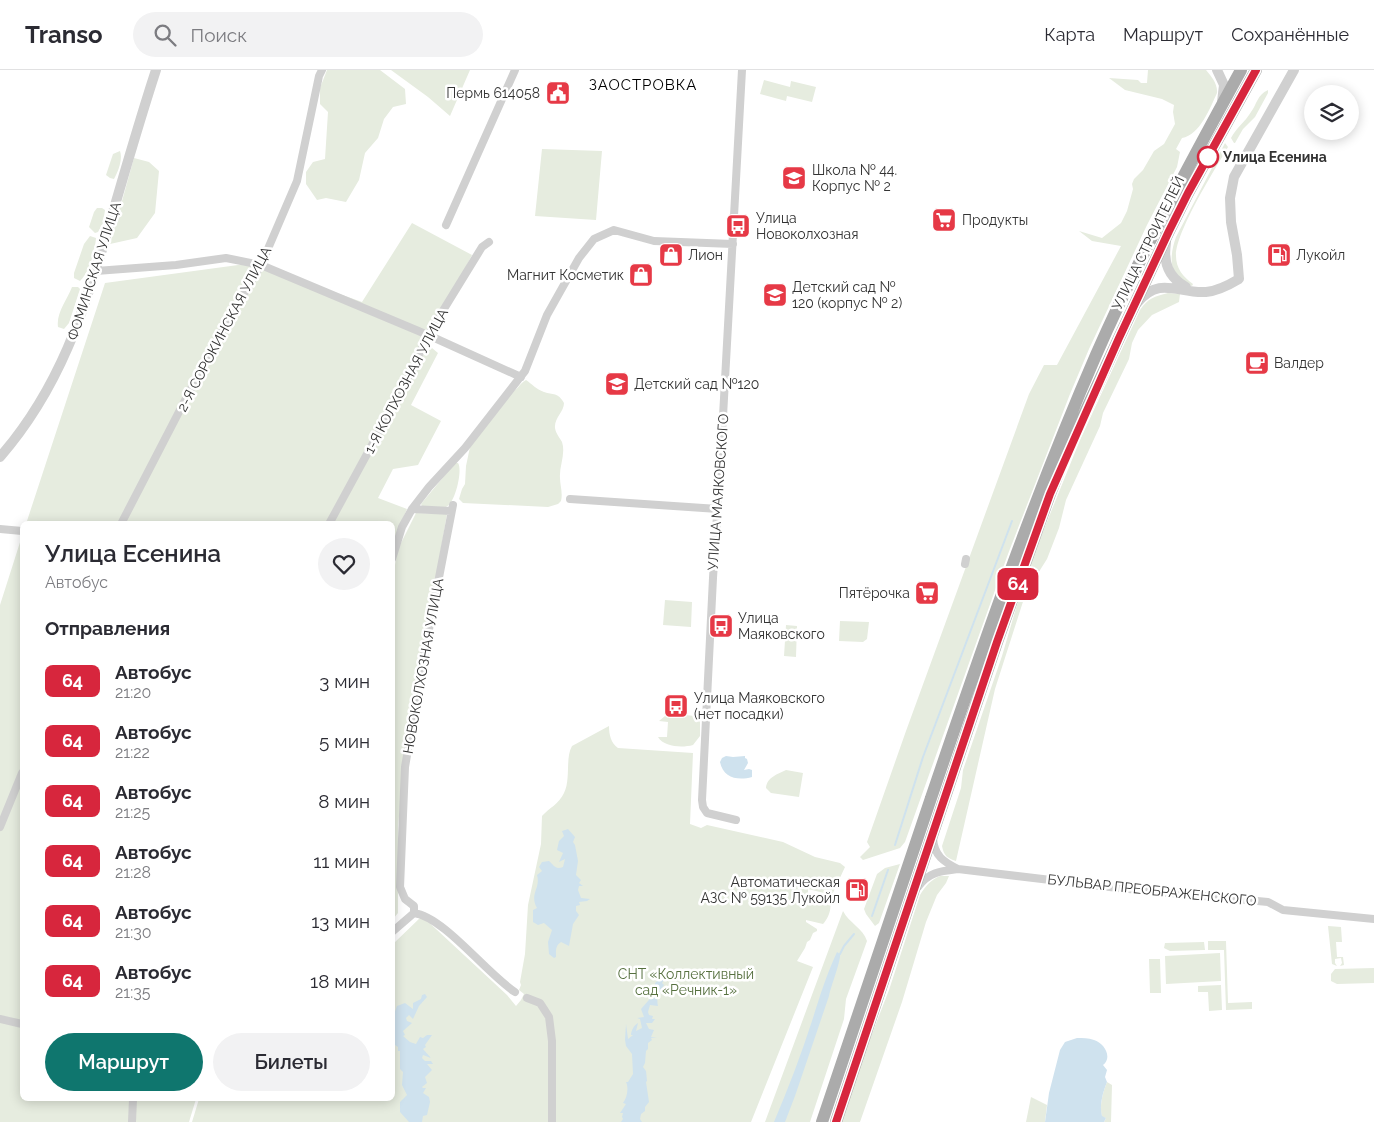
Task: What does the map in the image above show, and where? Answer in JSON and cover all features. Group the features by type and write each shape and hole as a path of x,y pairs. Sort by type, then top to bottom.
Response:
{"main road":[{"name":"УЛИЦА СТРОИТЕЛЕЙ","path":"822,1122 1008,574 1058,446 1097,354 1160,219 1241,70"},
{"name":"УЛИЦА СТРОИТЕЛЕЙ","path":"836,1122 934,826 1050,494 1066,454 1169,231 1256,70"}],"street":[{"name":"ФОМИНСКАЯ УЛИЦА","path":"0,456 26,424 56,376 80,319 156,70"},
{"name":"2-Я СОРОКИНСКАЯ УЛИЦА","path":"124,521 212,348 261,264 297,181 319,76 322,70"},
{"path":"446,225 515,70"},
{"name":"УЛИЦА МАЯКОВСКОГО","path":"736,820 710,814 703,807 712,578 718,509 742,70"},
{"path":"1217,70 1224,85 1219,110"},
{"path":"1130,313 1140,299 1153,290 1171,287 1207,292 1222,288 1239,280 1237,255 1230,222 1230,198 1234,177 1294,70"},
{"path":"395,549 400,532 412,509 429,487 465,448 525,371 547,315 579,258 594,239 614,230 654,241 733,244"},
{"path":"1169,231 1165,249 1166,266 1174,279 1191,290"},
{"name":"1-Я КОЛХОЗНАЯ УЛИЦА","path":"331,521 410,375 428,335 482,247 489,242"},
{"path":"96,271 226,258 261,264 521,377"},
{"path":"570,499 718,509"},
{"name":"НОВОКОЛХОЗНАЯ УЛИЦА","path":"412,509 452,508 405,767 400,887 405,900 414,906 414,913"},
{"path":"0,528 20,531"},
{"path":"0,827 20,778"},
{"path":"934,826 933,841 936,854 945,862 958,869"},
{"path":"911,900 920,883 930,874 958,869"},
{"name":"БУЛЬВАР ПРЕОБРАЖЕНСКОГО","path":"958,869 1108,887 1268,902 1283,910 1374,919"},
{"path":"395,929 414,913 424,914 441,927 494,976 515,992"},
{"path":"527,998 542,1005 549,1017 552,1041 552,1122"},
{"path":"0,1019 20,1024"},
{"path":"132,1122 133,1101"}],"green space":[{"path":"327,70 380,70 405,89 406,104 393,107 384,119 378,138 365,153 359,180 346,202 326,198 317,200 306,184 306,172 313,162 325,159 328,112 320,104 320,88"},
{"path":"391,70 470,70 450,116"},
{"path":"1148,70 1206,70 1215,83 1217,93 1208,113 1199,126 1194,132 1182,138 1176,149 1180,152 1177,167 1147,225 1070,394 1008,554 905,842 900,848 863,860 860,857 870,847 867,842 1029,394 1044,365 1057,365 1121,246 1092,241 1079,231 1102,238 1121,223 1127,211 1134,179 1143,170 1154,151 1164,144 1175,124 1174,105 1162,99 1125,90 1109,78 1138,80 1141,83 1147,83"},
{"path":"764,80 790,87 791,81 816,87 812,102 787,96 786,101 760,94"},
{"path":"1268,90 1255,117 1243,129 1234,143 1231,138 1233,134 1249,116 1259,97"},
{"path":"1225,143 1228,147 1197,201 1177,246 1177,264 1183,275 1193,284 1192,286 1184,283 1175,273 1172,266 1172,252 1176,237"},
{"path":"542,149 602,151 596,220 535,216"},
{"path":"120,151 121,158 118,169 114,179 110,178 106,175 113,154"},
{"path":"134,158 149,162 159,171 155,213 137,238 110,244"},
{"path":"97,208 105,210 103,223 98,232 95,233 89,227"},
{"path":"412,223 472,255 426,343 438,353 411,405 441,421 418,465 393,469 378,498 407,509 395,537 395,521 27,521 105,283 253,263 362,302"},
{"path":"90,236 96,238 94,249 89,266 80,281 74,278 74,273 84,244"},
{"path":"72,287 80,289 69,323 64,329 58,327 58,322 62,307"},
{"path":"1168,293 1180,294 1179,302 1152,315 1138,330 1132,343 1129,359 1103,413 1100,426 1066,500 1059,528 1047,559 1028,586 995,689 956,861 953,860 948,858 942,846 961,788 963,770 1002,656 1027,571 1080,440 1140,310 1152,298"},
{"path":"526,380 541,391 557,395 564,403 555,424 557,434 563,446 560,474 561,501 548,507 463,503 459,499 465,484 470,447 508,393 514,391"},
{"path":"455,463 458,463 459,467 459,479 455,494 449,505 440,508 422,506 421,504"},
{"path":"416,513 447,514 405,757 398,826 398,913 395,917 395,565 397,551"},
{"path":"20,542 20,1101 195,1101 189,1122 0,1122 0,605"},
{"path":"665,600 692,602 691,627 663,625"},
{"path":"840,621 869,622 867,639 863,642 839,641"},
{"path":"786,625 797,626 796,657 784,656"},
{"path":"674,714 695,716 700,720 700,736 693,745 669,745 658,737 667,737 668,722 659,721 665,716"},
{"name":"СНТ «Коллективный сад «Речник-1»","path":"609,726 611,738 618,748 693,753 690,824 701,828 707,825 783,842 815,857 840,863 845,867 832,895 808,889 808,896 829,901 830,910 823,924 806,920 817,931 813,933 807,942 797,961 813,967 751,1122 192,1122 198,1101 395,1101 395,942 422,916 507,995 516,1006 524,994 519,990 525,954 528,905 541,844 542,816 557,803 564,793 572,746"},
{"path":"786,770 803,773 799,797 771,793 766,788 768,781"},
{"path":"900,864 879,923 875,926 864,909 877,874 885,868"},
{"path":"940,876 949,876 937,895 926,922 902,1002 860,1122 840,1122 889,990 920,895 929,883"},
{"path":"843,911 865,936 867,941 846,999 844,1019 810,1122 765,1122"},
{"path":"1328,926 1341,927 1342,942 1336,942 1337,957 1343,957 1344,965 1340,966 1342,963 1341,958 1335,959 1337,966 1332,964"},
{"path":"1208,941 1226,941 1228,1003 1252,1002 1252,1009 1226,1010 1224,950 1208,950"},
{"path":"1204,942 1205,950 1170,951 1164,948 1165,943"},
{"path":"1220,953 1221,981 1166,984 1165,956"},
{"path":"1149,959 1160,959 1161,993 1150,993"},
{"path":"1374,968 1374,983 1337,984 1331,981 1331,974 1335,969"},
{"path":"1221,985 1222,1010 1209,1011 1208,992 1198,992 1198,986"},
{"path":"1107,1082 1112,1085 1111,1122 1104,1122 1106,1118 1102,1117 1101,1113 1102,1099"},
{"path":"1031,1097 1047,1105 1045,1122 1026,1122"}],"water":[{"path":"726,756 745,756 748,763 744,770 752,770 752,777 742,779 732,777 724,772 720,762"},
{"path":"568,829 575,837 573,842 578,861 576,875 581,880 579,883 583,886 579,886 578,890 581,898 590,899 579,902 580,905 576,906 576,911 579,915 573,924 569,946 561,942 556,949 556,957 554,958 549,954 548,942 552,930 544,923 538,925 533,922 533,910 537,908 534,899 538,884 537,875 542,871 539,867 542,862 549,861 556,867 563,867 565,859 559,862 563,853 557,850 559,841 564,836 562,831"},
{"path":"837,952 840,954 840,957 829,996 795,1096 785,1122 774,1122 799,1059 823,986"},
{"path":"663,977 662,983 664,985 658,995 658,1006 650,1005 648,1012 649,1015 653,1016 652,1019 655,1019 652,1023 646,1023 649,1029 654,1030 651,1037 657,1038 651,1038 652,1040 648,1043 643,1067 646,1071 649,1102 645,1107 645,1111 641,1114 640,1119 642,1122 621,1122 623,1113 620,1113 626,1104 623,1103 627,1093 626,1082 628,1082 633,1074 632,1054 626,1046 625,1040 626,1024 628,1039 633,1035 631,1035 634,1027 638,1023 636,1031 642,1028 640,1019 637,1018 644,1017 641,1009 655,993 655,983"},
{"path":"425,994 427,997 419,1006 413,1019 409,1015 406,1018 407,1021 412,1023 403,1031 405,1035 403,1036 416,1044 420,1037 432,1035 423,1049 431,1058 423,1055 422,1058 425,1061 431,1061 433,1064 427,1064 432,1070 425,1077 427,1083 422,1087 426,1088 423,1093 429,1097 430,1102 427,1115 423,1116 422,1122 409,1122 400,1112 400,1102 407,1095 402,1085 403,1072 400,1069 400,1051 398,1051 398,1047 395,1045 395,1012 397,1006 405,1003 413,1009 413,1003 421,999 422,995"},
{"path":"1077,1038 1094,1040 1101,1044 1106,1051 1107,1058 1103,1065 1107,1070 1105,1077 1107,1082 1101,1108 1102,1116 1106,1118 1104,1122 1045,1122 1049,1093 1060,1050 1065,1042"}],"waterway":[{"path":"895,845 923,757 1012,521"},
{"path":"872,916 888,870"},
{"path":"840,954 854,934"}],"bus line":[{"name":"64","path":"836,1122 934,826 1050,494 1066,454 1169,231 1256,70"}],"place":[{"name":"Пермь 614058","path":"558,93"},
{"name":"Улица Есенина","path":"1208,157"},
{"name":"Школа № 44. Корпус № 2","path":"794,178"},
{"name":"Продукты","path":"944,220"},
{"name":"Улица Новоколхозная","path":"738,226"},
{"name":"Лион","path":"671,255"},
{"name":"Лукойл","path":"1279,255"},
{"name":"Магнит Косметик","path":"641,275"},
{"name":"Детский сад № 120 (корпус № 2)","path":"775,295"},
{"name":"Валдер","path":"1257,363"},
{"name":"Детский сад №120","path":"617,384"},
{"name":"Пятёрочка","path":"927,593"},
{"name":"Улица Маяковского","path":"721,626"},
{"name":"Улица Маяковского (нет посадки)","path":"676,706"},
{"name":"Автоматическая АЗС № 59135 Лукойл","path":"857,890"}],"district":[{"name":"ЗАОСТРОВКА","path":"643,85"}]}
